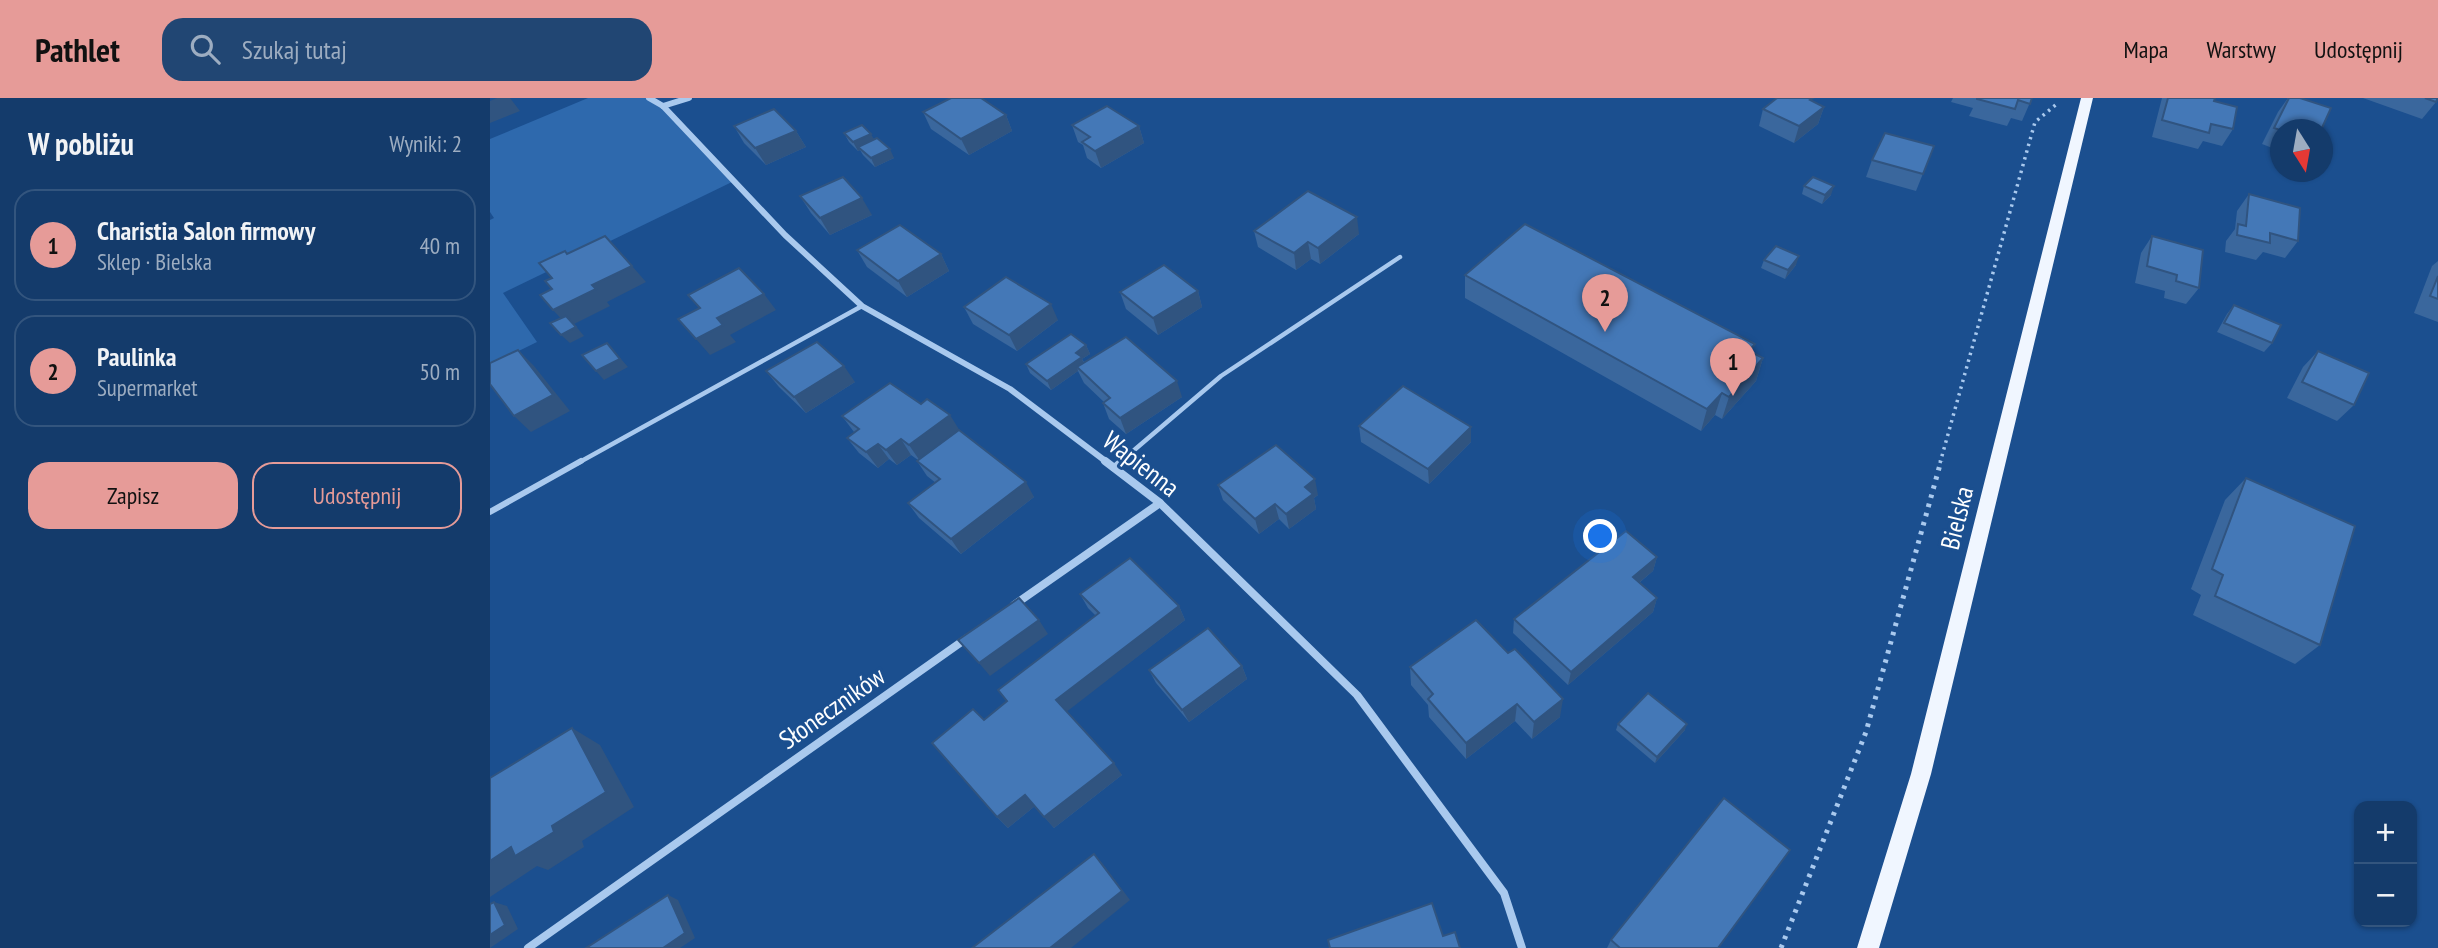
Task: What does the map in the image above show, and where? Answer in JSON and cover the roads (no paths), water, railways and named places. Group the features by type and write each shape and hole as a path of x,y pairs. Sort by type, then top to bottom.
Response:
{"main road":[{"name":"Bielska","path":"1868,948 1922,774 2087,98"}],"street":[{"name":"Wapienna","path":"649,98 663,106 785,235 862,306 1010,389 1160,503 1357,695 1504,893 1522,948"},
{"path":"663,106 689,98"},
{"path":"1003,613 1160,503"},
{"name":"Słoneczników","path":"528,948 981,629"}],"lane":[{"path":"1113,468 1221,376 1400,257"},
{"path":"490,512 862,306"}],"place":[{"name":"Paulinka","path":"1605,332"},
{"name":"Charistia Salon firmowy","path":"1733,396"}]}
